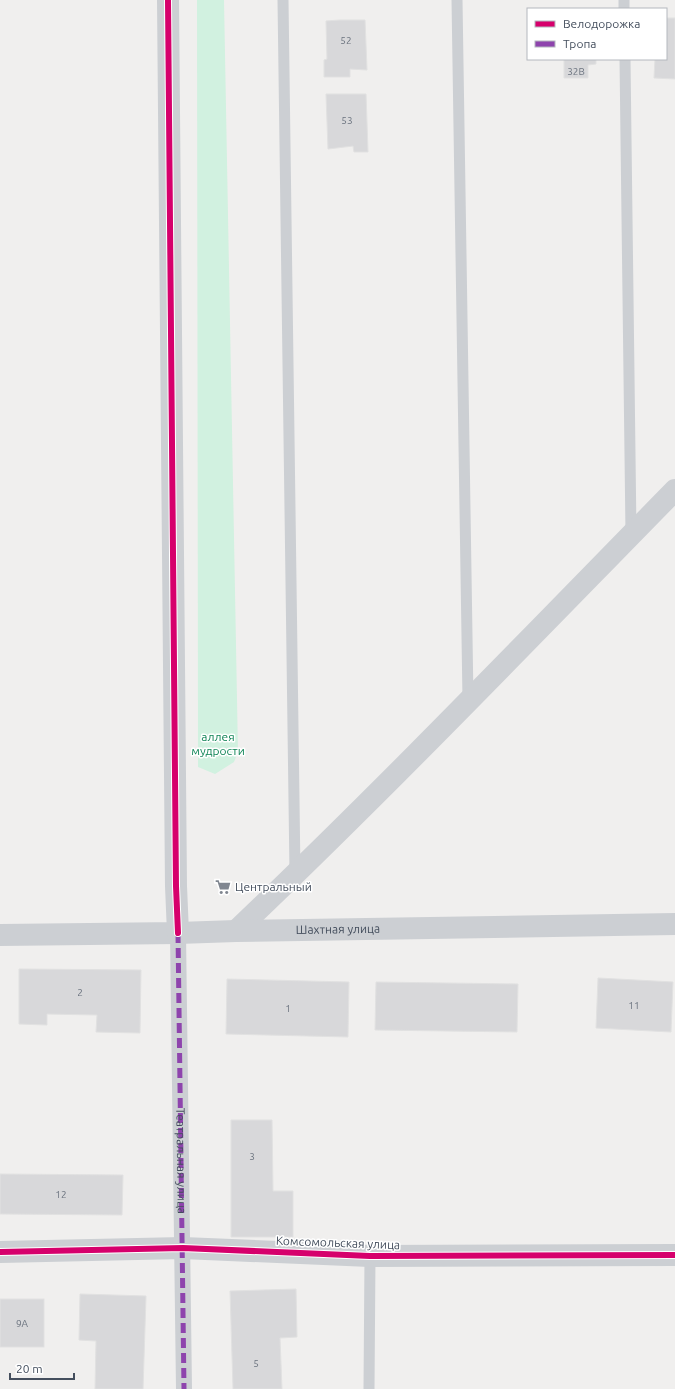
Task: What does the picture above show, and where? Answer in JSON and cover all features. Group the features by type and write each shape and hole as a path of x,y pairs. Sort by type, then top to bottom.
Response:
{"street":[{"path":"168,0 176,878 178,933"},
{"path":"236,931 468,701 675,490"},
{"name":"Шахтная улица","path":"0,935 675,924"},
{"name":"Театральная улица","path":"178,933 184,1389"},
{"name":"Комсомольская улица","path":"0,1252 183,1248 370,1256 675,1255"}],"lane":[{"path":"283,0 295,874"},
{"path":"457,0 468,701"},
{"path":"624,60 631,534"},
{"path":"369,1389 370,1256"}],"green space":[{"name":"аллея мудрости","path":"197,0 224,0 238,752 234,762 215,774 198,767"}],"building":[{"path":"667,18 675,18 675,79 654,78 655,60 667,60"},
{"path":"365,20 367,70 350,69 350,77 324,77 324,60 327,59 326,21"},
{"path":"564,60 596,60 596,64 588,65 588,78 564,78"},
{"path":"326,94 366,94 368,152 354,152 353,146 328,149"},
{"path":"19,969 141,970 140,1033 96,1032 97,1015 47,1014 47,1025 19,1024"},
{"path":"598,978 673,982 671,1032 596,1028"},
{"path":"227,979 349,982 348,1037 226,1034"},
{"path":"376,982 518,984 517,1032 375,1030"},
{"path":"231,1120 272,1120 273,1191 293,1191 293,1237 231,1237"},
{"path":"0,1174 123,1175 122,1215 0,1214"},
{"path":"296,1289 297,1337 280,1338 282,1389 233,1389 230,1291"},
{"path":"80,1294 146,1296 143,1389 95,1389 96,1341 79,1340"},
{"path":"0,1299 44,1299 44,1347 0,1347"}],"marked path":[{"path":"178,933 184,1389"}],"cycle path":[{"path":"168,0 176,886 178,933"},
{"path":"0,1252 183,1248 370,1256 675,1255"}],"place":[{"name":"Центральный","path":"223,887"}]}
